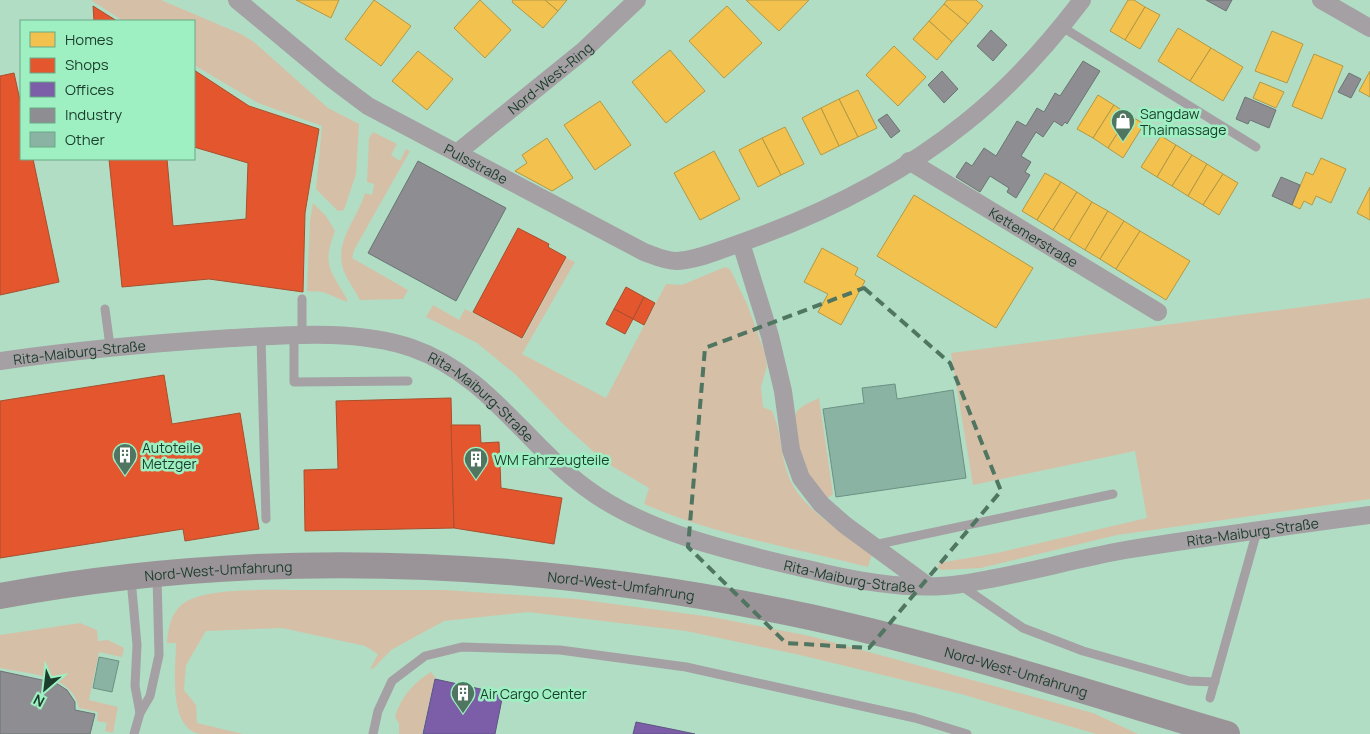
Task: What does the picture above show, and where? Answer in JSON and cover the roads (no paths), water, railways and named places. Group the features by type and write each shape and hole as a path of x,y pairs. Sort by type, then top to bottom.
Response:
{"main road":[{"name":"Nord-West-Umfahrung","path":"0,596 130,576 287,566 436,566 555,576 650,587 812,618 888,636 1071,686 1227,734"}],"street":[{"name":"Pulsstraße","path":"238,0 332,79 368,106 644,252 662,259 677,261 694,258 741,243"},
{"name":"Nord-West-Ring","path":"458,152 583,50 637,0"},
{"path":"741,243 795,222 834,204 909,161 965,124 992,100 1062,27 1082,0"},
{"path":"1320,0 1370,28"},
{"name":"Kettemerstraße","path":"909,161 1158,312"},
{"name":"Rita-Maiburg-Straße","path":"741,243 770,336 783,392 790,450 801,478 821,504 845,525 929,586"},
{"name":"Rita-Maiburg-Straße","path":"0,361 110,346 260,337 356,337 387,341 413,348 455,368 494,399 545,451 587,489 611,505 661,529 710,544 827,574 881,582 929,586 960,584 1123,551 1370,515"}],"lane":[{"path":"1062,27 1256,148"},
{"path":"302,299 294,382 408,380"},
{"path":"105,309 110,346"},
{"path":"260,337 266,519"},
{"path":"874,545 1113,494"},
{"path":"1210,698 1257,531"},
{"path":"134,734 140,713 150,696 159,655 157,574"},
{"path":"130,576 137,645 135,686 140,713"},
{"path":"960,584 1023,628 1083,651 1189,681 1215,682"},
{"path":"372,734 378,711 392,681 424,656 462,647 560,650 686,668 915,718 966,734"}],"place":[{"name":"Sangdaw Thaimassage","path":"1123,142"},
{"name":"Autoteile Metzger","path":"125,476"},
{"name":"WM Fahrzeugteile","path":"476,480"},
{"name":"Air Cargo Center","path":"463,714"}]}
